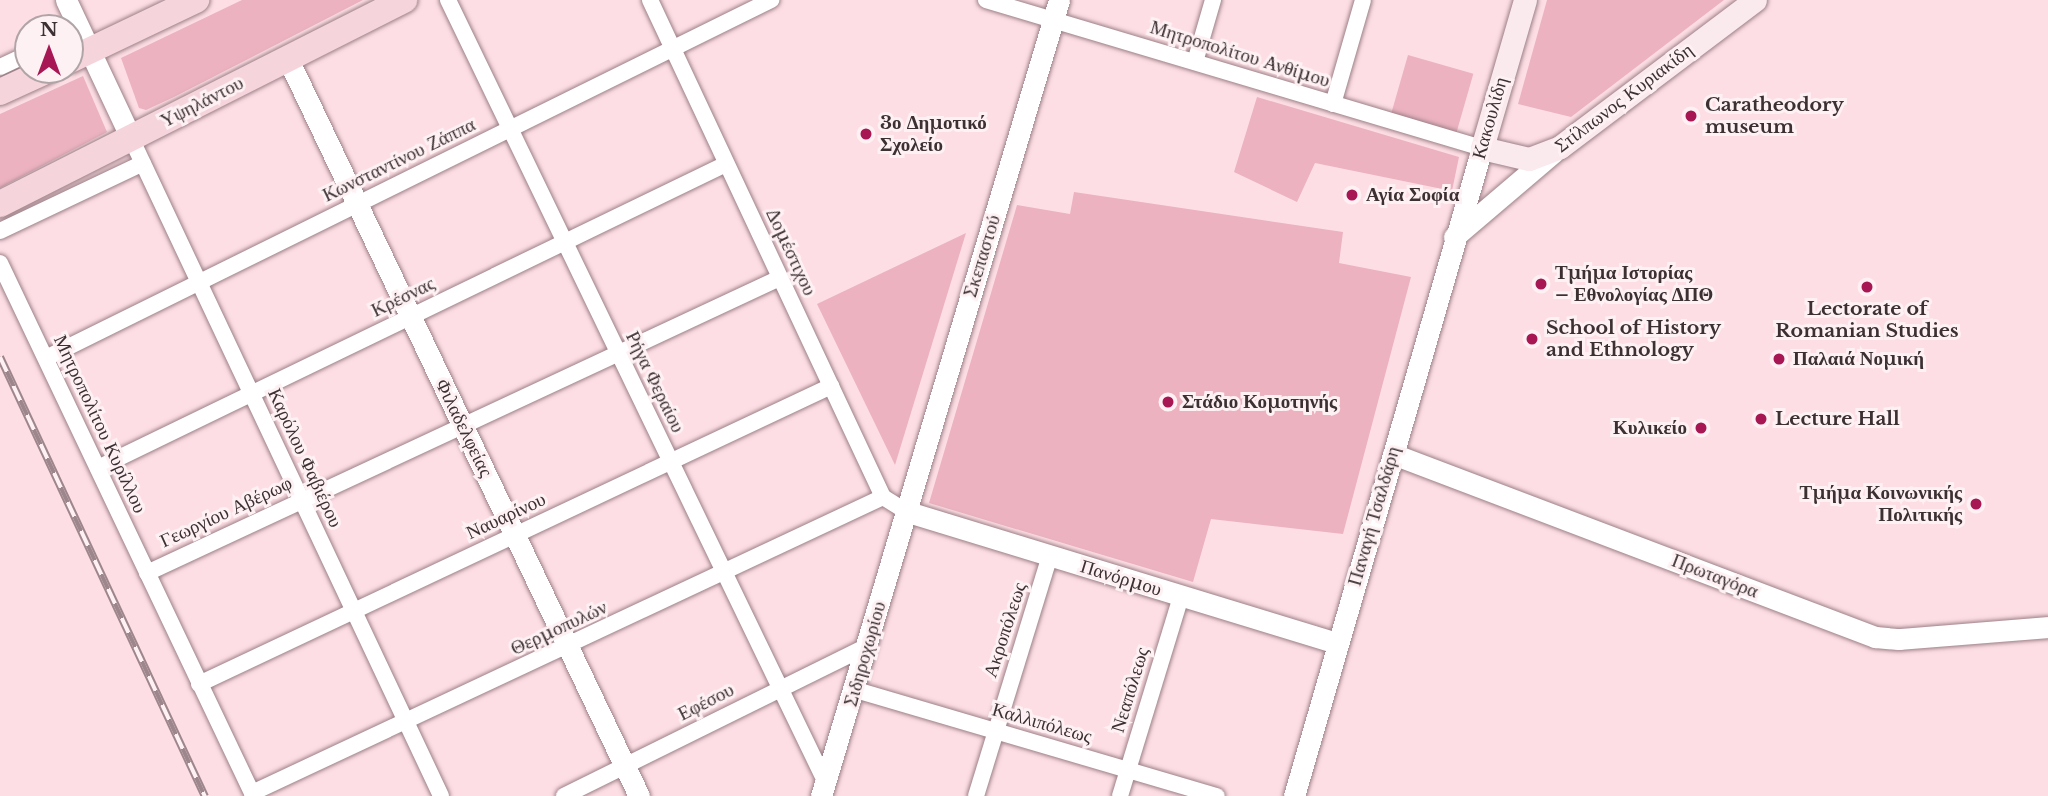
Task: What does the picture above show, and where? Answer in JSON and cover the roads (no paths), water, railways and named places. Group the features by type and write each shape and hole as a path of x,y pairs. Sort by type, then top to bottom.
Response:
{"main road":[{"path":"84,40 196,0"},
{"name":"Υψηλάντου","path":"0,204 404,0"},
{"name":"Κακουλίδη","path":"1482,148 1524,0"},
{"name":"Στίλπωνος Κυριακίδη","path":"1482,148 1529,159 1560,147 1755,0"},
{"path":"0,92 17,84"}],"street":[{"name":"Ρήγα Φεραίου","path":"448,0 780,688 823,789"},
{"name":"Δομέστιχου","path":"650,0 883,497"},
{"name":"Κωνσταντίνου Ζάππα","path":"46,358 771,0"},
{"name":"Μητροπολίτου Ανθίμου","path":"986,0 1056,10 1195,62 1482,148"},
{"path":"1195,62 1213,0"},
{"path":"1333,104 1363,0"},
{"name":"Σκεπαστού","path":"905,511 1056,10"},
{"path":"84,55 131,138"},
{"name":"Φιλαδελφείας","path":"288,59 639,796"},
{"name":"Καρόλου Φαβιέρου","path":"131,138 441,796"},
{"path":"1454,237 1560,147"},
{"name":"Κακουλίδη","path":"1454,237 1482,148"},
{"path":"0,232 143,163"},
{"name":"Κρέσνας","path":"98,468 726,164"},
{"name":"Παναγή Τσαλδάρη","path":"1294,796 1454,237"},
{"name":"Μητροπολίτου Κυρίλλου","path":"0,263 252,793"},
{"name":"Γεωργίου Αβέρωφ","path":"147,573 780,278"},
{"name":"Ναυαρίνου","path":"199,684 831,386"},
{"name":"Πρωταγόρα","path":"1393,454 1875,637 1899,639 2048,627"},
{"path":"883,497 905,511"},
{"name":"Θερμοπυλών","path":"252,793 407,723 883,497"},
{"name":"Πανόρμου","path":"905,511 1337,643"},
{"name":"Σιδηροχωρίου","path":"823,789 856,690 905,511"},
{"name":"Ακροπόλεως","path":"976,796 1050,556"},
{"name":"Νεαπόλεως","path":"1120,796 1181,596"},
{"name":"Εφέσου","path":"564,796 868,646"},
{"name":"Καλλιπόλεως","path":"856,690 1217,796"}],"railway":[{"path":"0,357 205,796"}],"place":[{"name":"Caratheodory museum","path":"1691,116"},
{"name":"3ο Δημοτικό Σχολείο","path":"866,134"},
{"name":"Αγία Σοφία","path":"1352,195"},
{"name":"Τμήμα Ιστορίας – Εθνολογίας ΔΠΘ","path":"1541,284"},
{"name":"Lectorate of Romanian Studies","path":"1867,287"},
{"name":"School of History and Ethnology","path":"1532,339"},
{"name":"Παλαιά Νομική","path":"1779,359"},
{"name":"Στάδιο Κομοτηνής","path":"1168,402"},
{"name":"Lecture Hall","path":"1761,419"},
{"name":"Κυλικείο","path":"1701,428"},
{"name":"Τμήμα Κοινωνικής Πολιτικής","path":"1976,504"}]}
